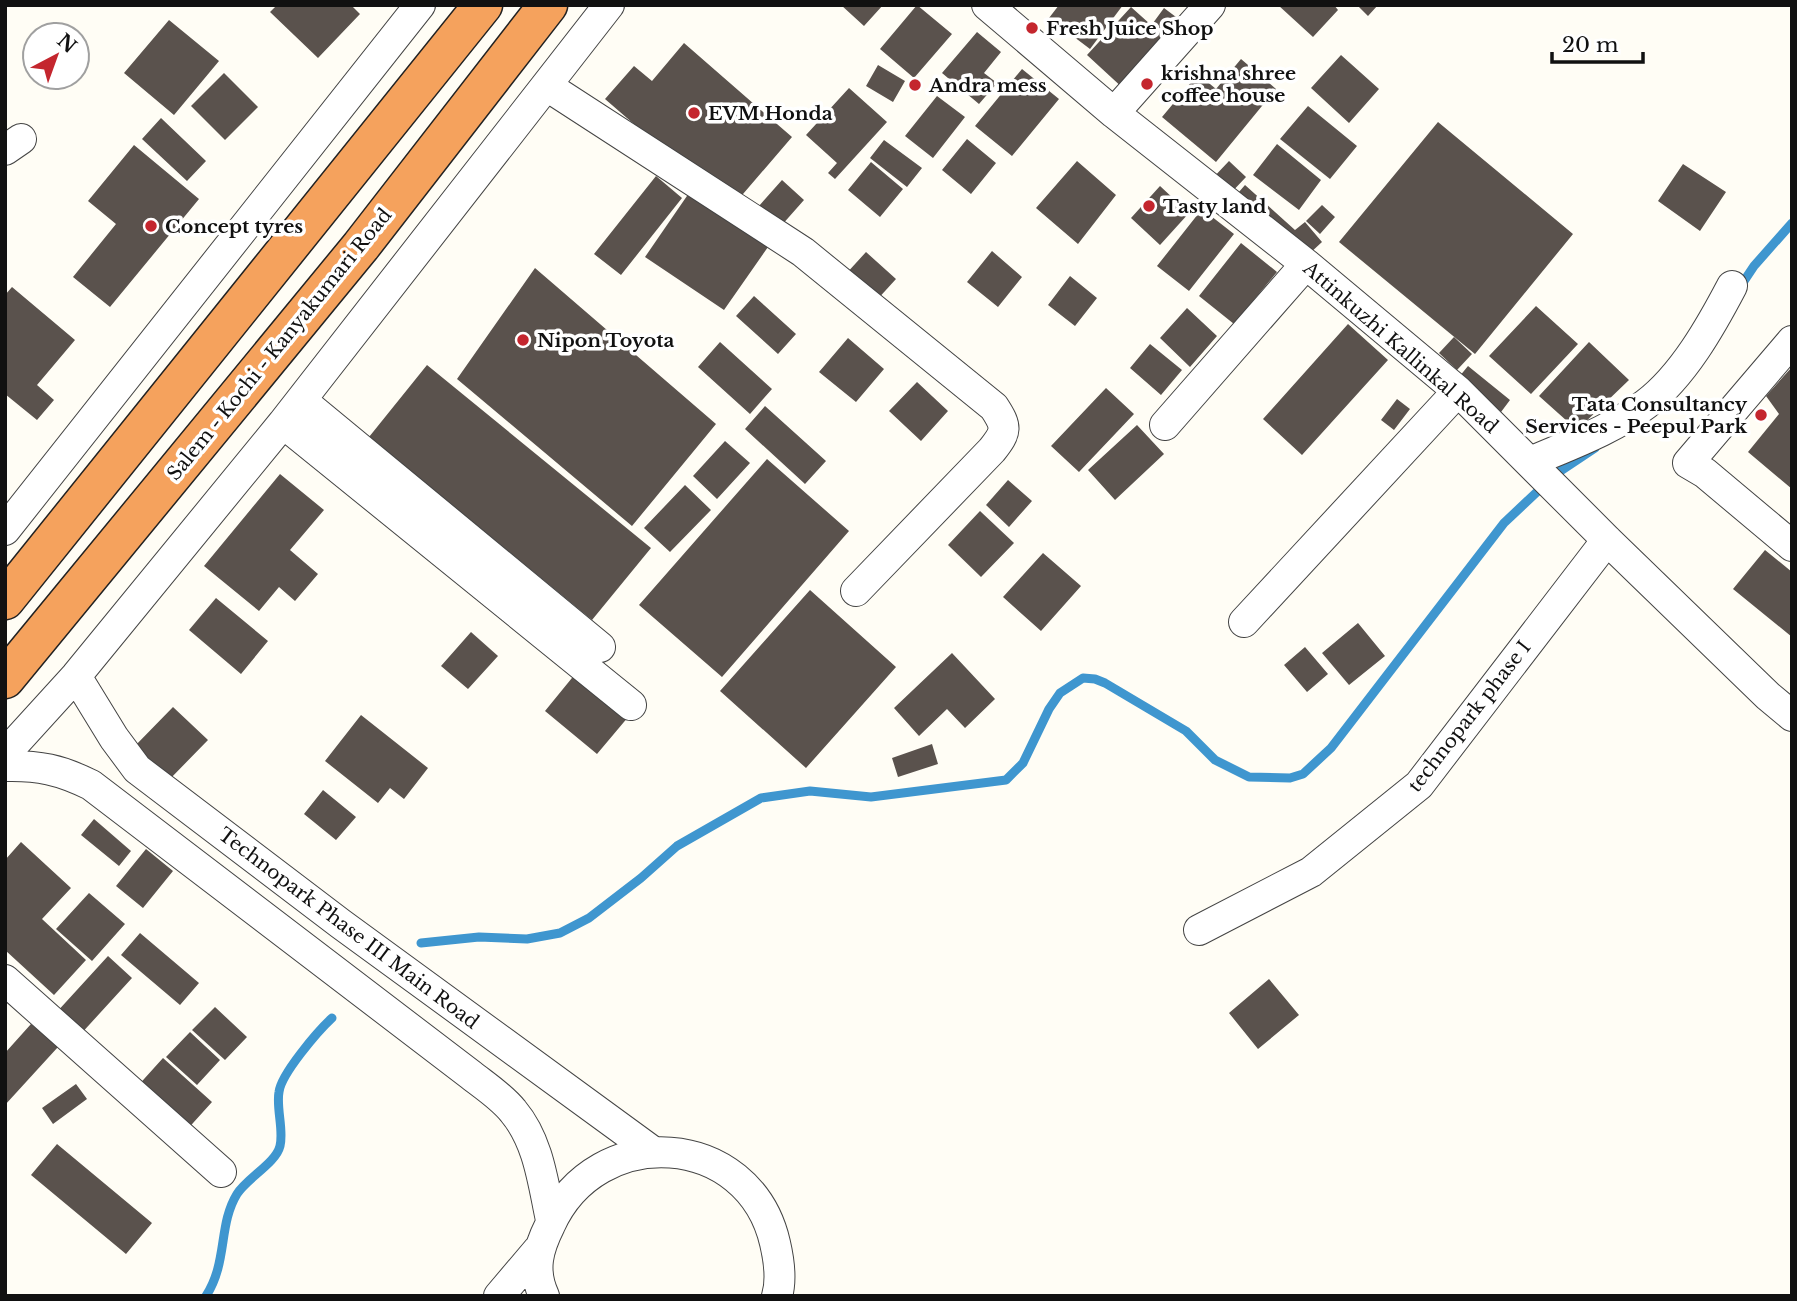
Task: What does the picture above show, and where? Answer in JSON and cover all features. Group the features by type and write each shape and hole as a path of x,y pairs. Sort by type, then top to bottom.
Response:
{"highway":[{"path":"5,600 483,5"},
{"name":"Salem - Kochi - Kanyakumari Road","path":"5,679 353,257 548,5"}],"street":[{"path":"5,530 420,5"},
{"path":"5,754 76,676 283,423 609,5"},
{"name":"Attinkuzhi Kallinkal Road","path":"988,5 1114,113 1306,264 1458,391 1607,540 1792,716"},
{"path":"1114,113 1210,5"},
{"path":"547,86 803,252 994,407 1004,421 1003,435 992,450 856,591"},
{"path":"1166,425 1306,264"},
{"path":"1538,470 1622,420 1647,403 1669,383 1712,323 1732,286"},
{"path":"1792,341 1688,463 1705,473 1792,546"},
{"path":"1244,622 1458,391"},
{"path":"301,400 600,647"},
{"path":"283,423 631,705"},
{"name":"technopark phase I","path":"1199,930 1311,872 1419,785 1607,540"},
{"name":"Technopark Phase III Main Road","path":"76,676 99,715 137,769 341,924 652,1152"},
{"path":"5,766 32,765 70,775 91,785 471,1074 514,1112 527,1134 537,1156 551,1220"},
{"path":"5,980 221,1172"},
{"path":"499,1296 538,1250 551,1220 568,1193 592,1172 621,1158 652,1152 682,1153 712,1163 737,1180 758,1202 772,1229 779,1259 794,1295"},
{"path":"538,1250 538,1283 544,1296"},
{"path":"777,1296 779,1259"}],"building":[{"path":"277,5 351,5 360,14 318,58 270,12"},
{"path":"841,5 883,5 864,26"},
{"path":"917,5 952,34 914,78 880,49"},
{"path":"1059,5 1123,5 1090,49 1049,18"},
{"path":"1278,5 1334,5 1338,10 1313,37"},
{"path":"1357,5 1378,5 1368,16"},
{"path":"1131,7 1170,42 1125,90 1087,55"},
{"path":"1164,8 1180,20 1168,35 1153,23"},
{"path":"169,20 219,61 174,115 124,73"},
{"path":"977,32 1001,52 984,73 997,83 979,104 942,73"},
{"path":"684,43 792,137 731,208 605,99 634,66 652,81"},
{"path":"1341,55 1379,89 1349,123 1311,88"},
{"path":"1241,59 1276,89 1216,162 1162,117 1198,74 1216,89"},
{"path":"878,65 905,81 893,102 866,86"},
{"path":"1022,69 1059,99 1012,156 975,126"},
{"path":"224,73 258,107 225,140 191,106"},
{"path":"849,88 887,122 835,179 828,173 837,163 806,135"},
{"path":"937,96 965,117 933,158 905,136"},
{"path":"1308,106 1357,146 1330,179 1280,139"},
{"path":"161,118 206,161 187,181 142,139"},
{"path":"1438,122 1573,234 1475,354 1339,242"},
{"path":"967,139 996,163 971,194 942,170"},
{"path":"884,140 922,168 907,187 870,158"},
{"path":"1277,144 1321,180 1299,210 1253,175"},
{"path":"134,145 199,199 110,307 73,277 116,224 88,201"},
{"path":"1077,161 1116,195 1078,244 1036,208"},
{"path":"1229,161 1246,177 1228,196 1211,180"},
{"path":"871,162 903,189 880,217 848,190"},
{"path":"1683,164 1726,192 1700,231 1658,201"},
{"path":"656,176 682,198 621,275 594,254"},
{"path":"782,180 804,200 781,226 759,206"},
{"path":"1245,185 1295,230 1305,222 1322,242 1309,254 1292,234 1282,245 1232,200"},
{"path":"1160,186 1189,213 1160,245 1131,218"},
{"path":"689,193 768,247 724,310 645,257"},
{"path":"1322,205 1335,217 1320,234 1306,221"},
{"path":"1202,209 1234,234 1189,291 1157,266"},
{"path":"1241,243 1277,272 1234,324 1199,296"},
{"path":"992,251 1022,277 998,307 967,282"},
{"path":"866,252 896,279 875,302 845,275"},
{"path":"535,268 716,424 632,526 457,379"},
{"path":"1070,276 1097,298 1075,326 1048,305"},
{"path":"12,287 75,340 37,385 54,400 37,420 5,394 5,295"},
{"path":"754,296 796,334 778,354 736,316"},
{"path":"1536,306 1578,344 1531,394 1489,356"},
{"path":"1187,308 1217,336 1190,367 1160,338"},
{"path":"1348,324 1388,360 1302,455 1263,419"},
{"path":"1454,337 1472,354 1457,370 1439,353"},
{"path":"848,338 884,369 856,402 819,372"},
{"path":"720,342 772,389 750,414 698,367"},
{"path":"1589,342 1629,380 1577,430 1539,396"},
{"path":"1150,344 1182,370 1161,395 1130,368"},
{"path":"427,365 651,548 592,620 369,437"},
{"path":"1468,366 1510,400 1501,412 1459,377"},
{"path":"1792,367 1792,489 1748,452 1779,414 1766,396"},
{"path":"917,382 948,411 921,441 889,411"},
{"path":"1106,388 1134,414 1079,472 1051,446"},
{"path":"1397,399 1410,409 1394,430 1381,420"},
{"path":"765,406 826,461 805,484 745,429"},
{"path":"1137,425 1164,454 1115,500 1088,470"},
{"path":"725,441 750,463 717,499 693,476"},
{"path":"767,459 849,531 722,677 639,605"},
{"path":"280,474 324,510 290,550 318,574 295,601 279,587 259,611 204,566"},
{"path":"1008,480 1032,501 1009,527 986,505"},
{"path":"685,485 711,510 670,552 644,528"},
{"path":"980,511 1014,543 981,577 948,545"},
{"path":"1765,550 1792,572 1792,637 1733,589"},
{"path":"1043,553 1081,586 1041,631 1003,597"},
{"path":"810,590 896,667 806,768 720,691"},
{"path":"216,598 268,641 241,674 189,630"},
{"path":"1358,623 1385,656 1349,685 1322,653"},
{"path":"471,632 498,656 468,689 441,666"},
{"path":"1305,647 1328,674 1307,692 1284,665"},
{"path":"952,653 995,699 965,728 947,709 919,736 894,708"},
{"path":"576,673 629,716 597,754 545,711"},
{"path":"173,707 208,740 167,782 132,749"},
{"path":"361,715 428,768 404,799 390,788 378,803 325,761"},
{"path":"932,744 938,764 898,777 892,758"},
{"path":"323,790 356,817 336,840 304,814"},
{"path":"94,819 131,851 119,866 81,835"},
{"path":"21,842 71,888 42,919 86,960 54,995 5,950 5,860"},
{"path":"146,849 173,871 143,908 116,886"},
{"path":"89,893 125,924 92,961 56,929"},
{"path":"140,933 199,983 180,1005 121,955"},
{"path":"108,956 132,978 79,1036 55,1014"},
{"path":"1269,979 1299,1015 1258,1049 1229,1013"},
{"path":"215,1007 247,1037 225,1060 192,1030"},
{"path":"31,1024 58,1047 5,1105 5,1053"},
{"path":"190,1032 220,1060 197,1085 166,1057"},
{"path":"163,1058 212,1102 184,1133 135,1089"},
{"path":"76,1084 87,1099 53,1124 42,1108"},
{"path":"57,1144 152,1223 126,1254 31,1175"}],"waterway":[{"path":"1740,287 1754,266 1792,223"},
{"path":"421,943 479,937 527,939 560,933 589,918 677,846 761,798 810,791 871,797 1006,780 1023,763 1049,709 1060,693 1083,678 1105,683 1186,731 1215,760 1249,777 1290,778 1303,774 1331,748 1504,523 1556,474 1595,448"},
{"path":"206,1296 217,1270 231,1206 237,1194 273,1158 280,1146 278,1098 281,1084 301,1053 332,1018"}],"place":[{"name":"Fresh Juice Shop","path":"1032,28"},
{"name":"krishna shree coffee house","path":"1147,84"},
{"name":"Andra mess","path":"915,85"},
{"name":"EVM Honda","path":"694,113"},
{"name":"Tasty land","path":"1149,206"},
{"name":"Concept tyres","path":"151,226"},
{"name":"Nipon Toyota","path":"523,340"},
{"name":"Tata Consultancy Services - Peepul Park","path":"1761,415"}]}
